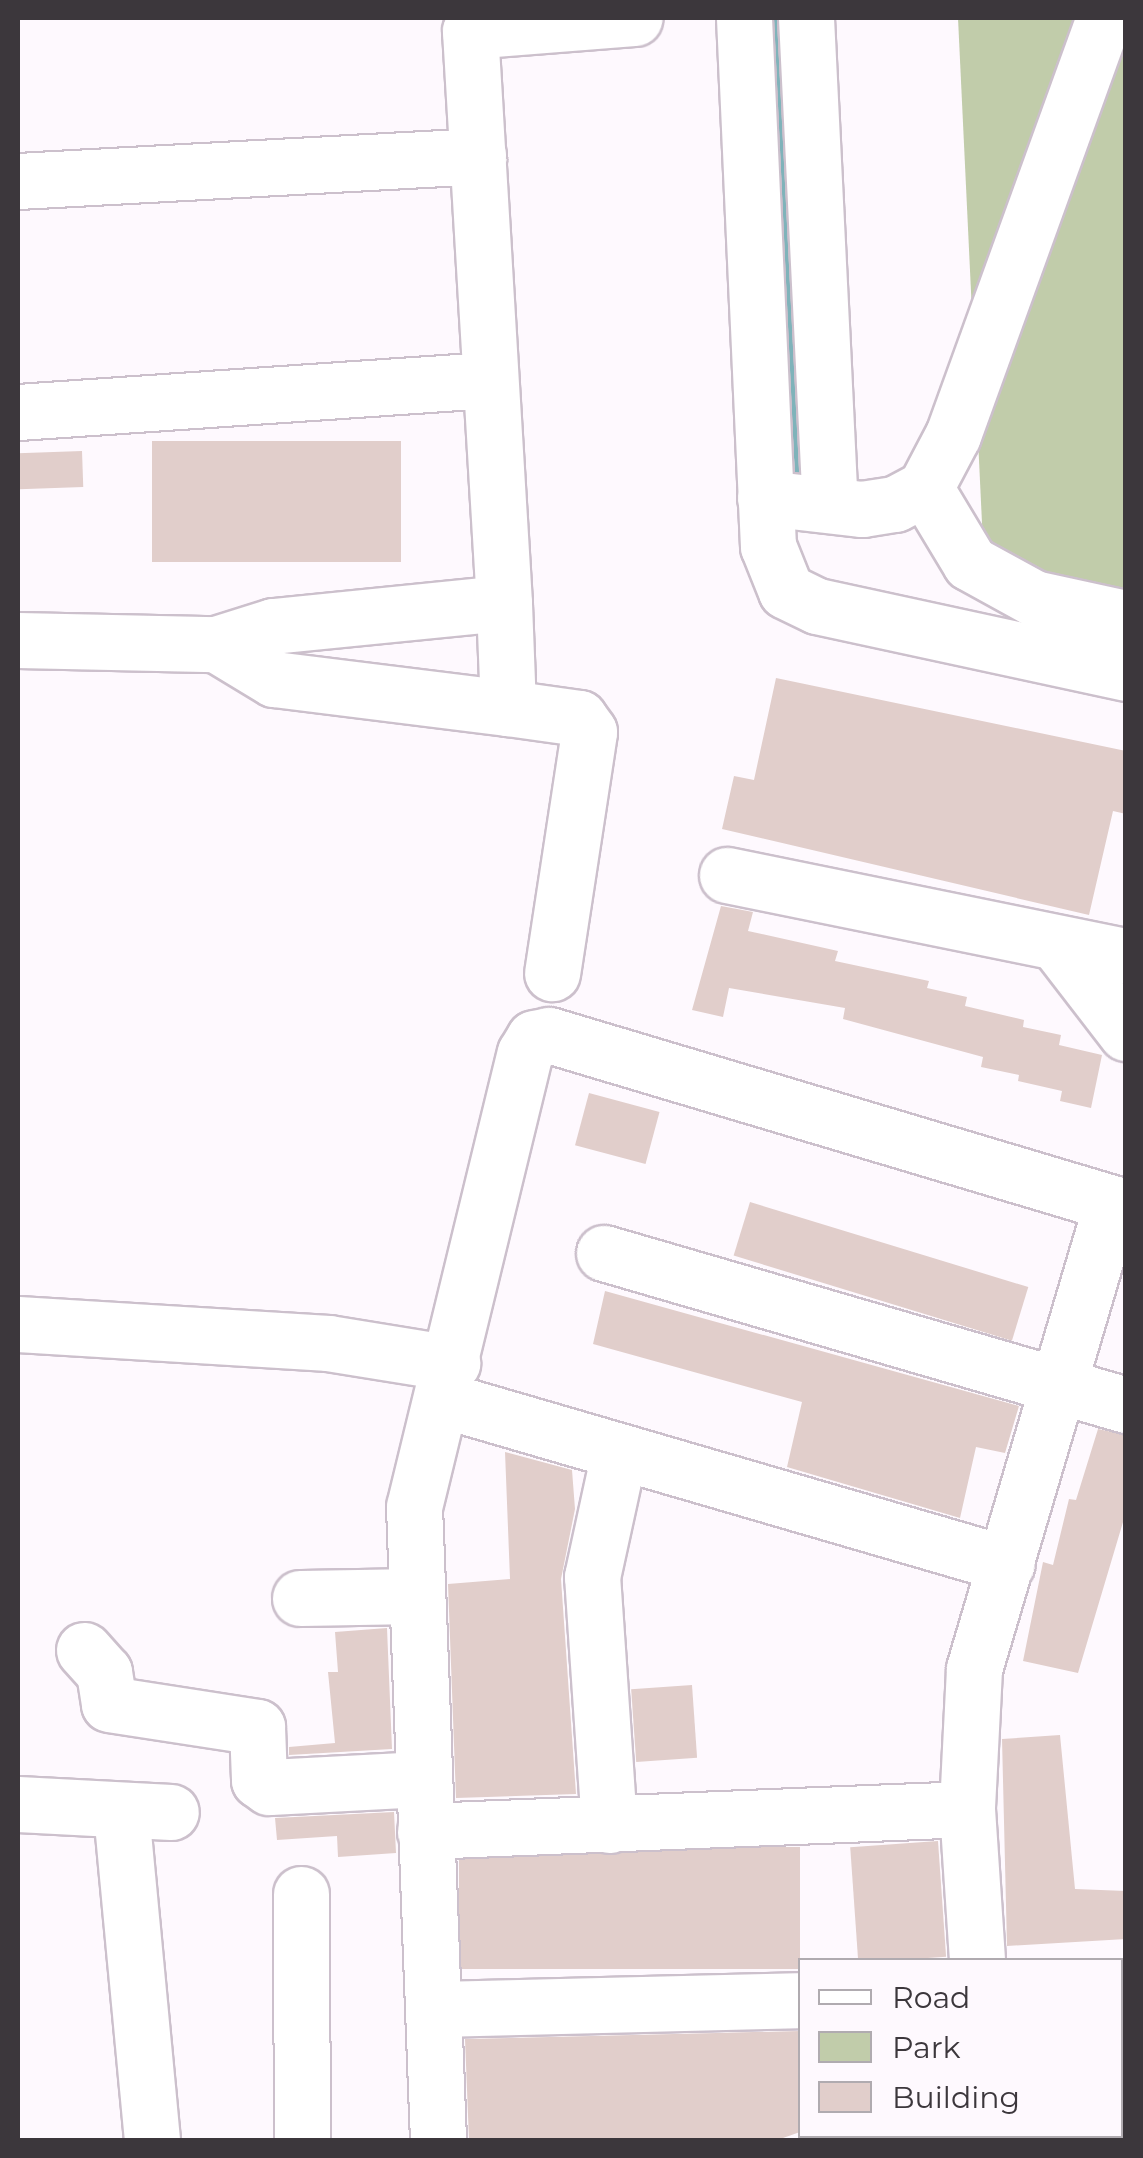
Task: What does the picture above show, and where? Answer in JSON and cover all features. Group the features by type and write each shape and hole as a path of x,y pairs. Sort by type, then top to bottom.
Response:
{"street":[{"path":"508,708 470,24 634,18"},
{"path":"744,18 768,546 786,591 817,606 1126,673"},
{"path":"806,18 830,504"},
{"path":"765,498 877,507 925,488 953,435 1104,18"},
{"path":"18,181 478,156"},
{"path":"18,412 490,380"},
{"path":"925,488 970,563 1034,598 1126,618"},
{"path":"18,640 216,644 273,626 504,603"},
{"path":"216,644 274,678 579,718 589,732 552,973"},
{"path":"727,874 1059,946 1126,956"},
{"path":"1059,946 1126,1033"},
{"path":"438,2140 416,1596 416,1488 448,1382 524,1053 534,1038 549,1036 1112,1203 1062,1388 974,1669 967,1808 977,1958"},
{"path":"604,1253 1126,1405"},
{"path":"18,1324 328,1343 448,1382 619,1454 1007,1564"},
{"path":"609,1825 592,1578 619,1454"},
{"path":"300,1598 416,1596"},
{"path":"84,1650 104,1672 109,1704 257,1727 259,1780 269,1787 609,1825 967,1808"},
{"path":"18,1804 146,1812 152,2140"},
{"path":"301,1894 302,2140"},
{"path":"434,2009 798,2000"}],"green space":[{"path":"958,18 1125,18 1125,596 984,565"}],"building":[{"path":"152,441 401,441 401,562 152,562"},
{"path":"82,451 83,487 19,489 18,453"},
{"path":"776,678 1126,751 1126,814 1113,811 1089,915 722,829 734,776 754,780"},
{"path":"721,906 753,912 748,931 838,951 835,961 929,981 927,988 967,997 965,1006 1024,1020 1023,1027 1061,1035 1059,1045 1102,1055 1091,1108 1060,1101 1062,1091 1018,1081 1019,1075 981,1067 983,1057 843,1019 845,1008 729,988 723,1017 692,1010"},
{"path":"589,1093 660,1112 646,1164 575,1145"},
{"path":"750,1202 1028,1287 1012,1341 734,1256"},
{"path":"605,1291 1019,1406 1005,1453 976,1447 960,1518 787,1467 802,1402 593,1344"},
{"path":"1098,1429 1126,1435 1126,1512 1078,1673 1023,1661 1043,1562 1053,1565 1069,1499 1076,1500"},
{"path":"505,1452 572,1470 575,1509 561,1579 576,1794 456,1798 448,1584 510,1579"},
{"path":"387,1628 392,1749 289,1755 289,1747 335,1743 328,1672 338,1672 335,1632"},
{"path":"692,1685 697,1758 636,1762 631,1689"},
{"path":"1060,1735 1075,1889 1126,1891 1126,1939 1007,1946 1002,1739"},
{"path":"394,1812 396,1853 338,1857 337,1836 277,1840 275,1818"},
{"path":"938,1841 946,1957 858,1958 850,1847"},
{"path":"459,1847 800,1847 798,1969 459,1969"},
{"path":"798,2031 798,2133 783,2138 469,2140 465,2039"}],"waterway":[{"path":"777,18 802,489"}]}
